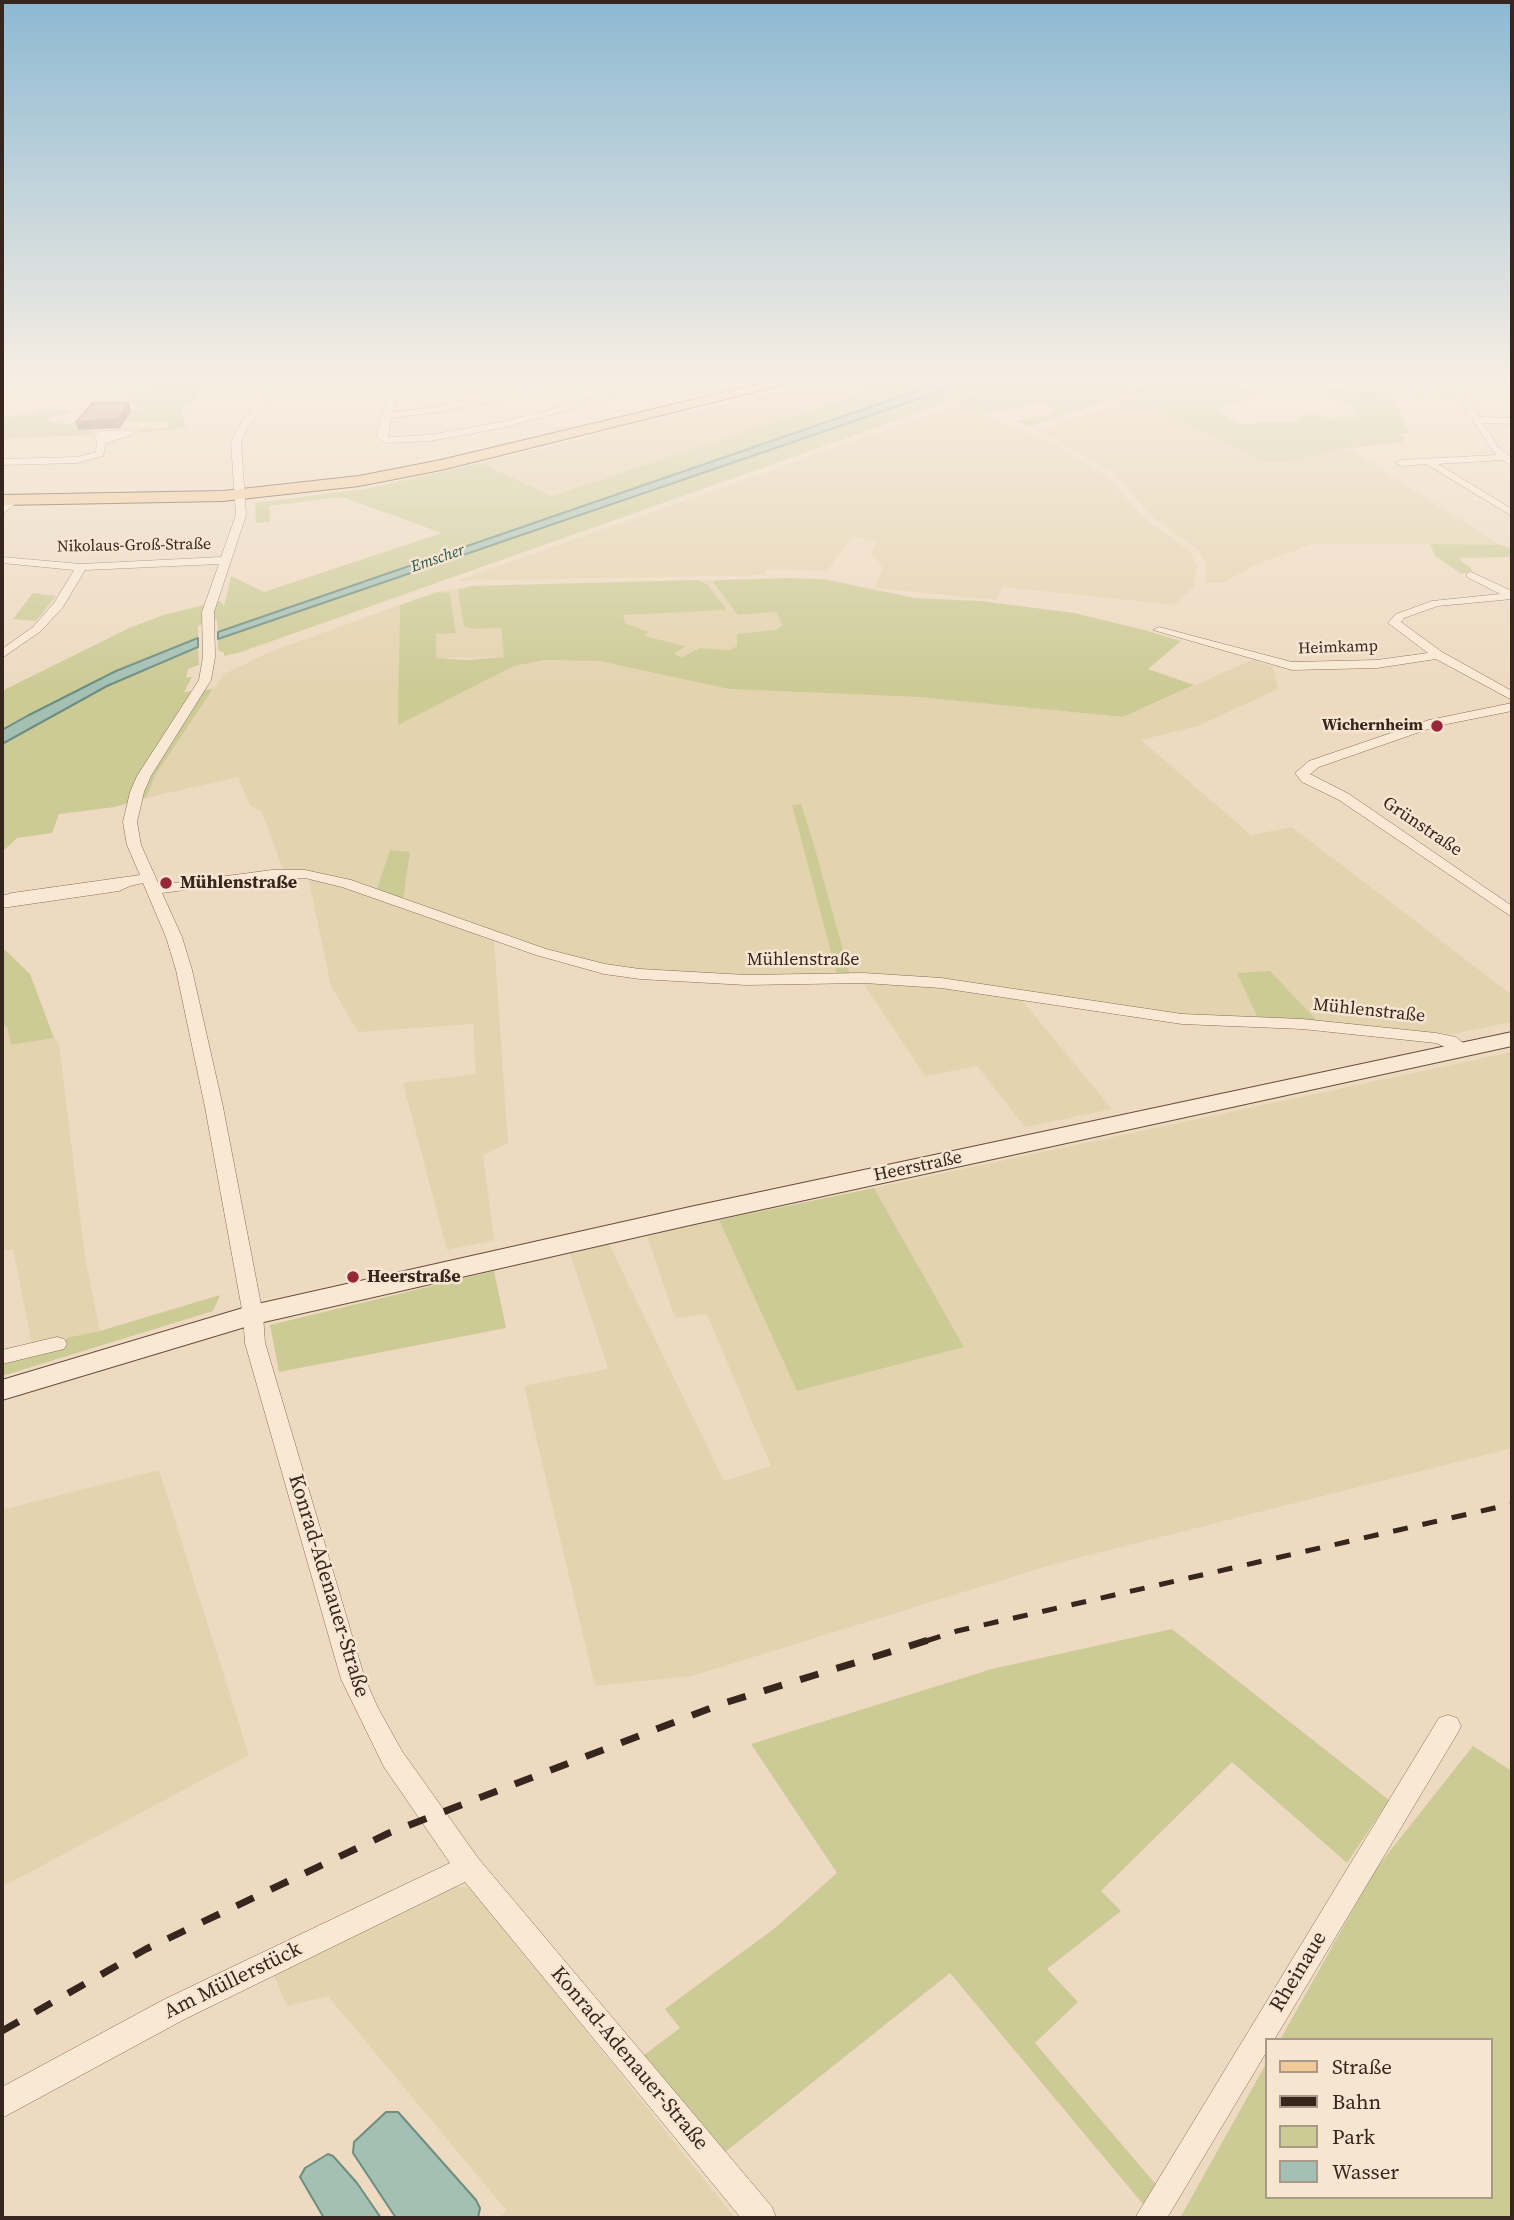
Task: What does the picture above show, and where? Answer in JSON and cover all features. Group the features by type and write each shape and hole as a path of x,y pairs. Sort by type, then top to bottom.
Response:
{"main road":[{"path":"9,500 136,499 241,494 350,481"},
{"name":"Heerstraße","path":"2,1390 253,1315 703,1213 1512,1039"}],"street":[{"name":"Konrad-Adenauer-Straße","path":"239,481 241,514 208,612 209,657 202,686 144,776 132,808 130,822 134,845 184,970 214,1107 253,1315 255,1343 354,1679 368,1713 393,1759 469,1867 761,2218"},
{"path":"1460,481 1512,513"},
{"path":"2,511 9,500"},
{"name":"Nikolaus-Groß-Straße","path":"2,561 81,567 225,560"},
{"path":"2,654 37,629 59,605 81,567"},
{"path":"1471,575 1512,596"},
{"path":"1512,596 1456,599 1419,608 1395,620 1398,627 1438,655 1512,696"},
{"name":"Heimkamp","path":"1159,630 1292,666 1377,664 1438,655"},
{"name":"Grünstraße","path":"1512,707 1434,723 1304,769 1306,777 1344,797 1512,913"},
{"name":"Mühlenstraße","path":"151,884 272,874 305,874 346,883 541,953 628,973 720,979 864,978 941,984 1182,1018 1302,1024 1436,1038 1450,1041 1463,1050"},
{"path":"125,882 119,887 5,904 5,900 12,897 115,881 151,884"},
{"path":"2,1357 57,1344"},
{"name":"Rheinaue","path":"1150,2218 1448,1726"},
{"name":"Am Müllerstück","path":"2,2103 175,2008 469,1867"}],"shaded area":[{"path":"519,481 598,481 552,496"},
{"path":"741,481 1111,481 1146,520 1190,551 1197,566 1194,586 1175,605 1003,587 996,600 874,588 883,568 871,553 877,540 851,538 827,571 767,569 765,575 456,581"},
{"path":"1120,481 1399,481 1500,545 1312,544 1255,565 1224,582 1206,583 1206,562 1197,549 1154,518"},
{"path":"697,580 719,580 713,583 725,596 777,612 783,625 730,650 700,648 682,657 673,654 684,647 643,636 648,632 625,623 623,614 727,610 702,582"},
{"path":"463,587 460,589 474,629 502,628 505,657 436,658 436,634 456,632 450,593 437,592"},
{"path":"400,605 399,724 514,666 546,660 599,661 729,689 919,697 1123,717 1252,660 1273,667 1278,689 1198,726 1141,740 1251,835 1292,827 1512,995 1512,1022 1452,1034 1319,1022 1199,1017 936,978 850,975 814,845 792,805 837,975 760,977 628,970 572,958 403,901 410,853 376,892 306,872 283,870 262,812 250,805 238,777 146,798 155,776 224,674 272,651"},
{"path":"308,876 328,880 494,939 508,1143 483,1155 494,1240 447,1250 403,1083 476,1074 473,1024 358,1032 331,986"},
{"path":"863,983 921,985 1019,997 1112,1109 1025,1127 977,1066 925,1076"},
{"path":"7,1025 11,1045 54,1038 59,1044 85,1257 100,1331 32,1345 13,1249 2,1251 2,1027"},
{"path":"1512,1052 1512,1448 1054,1564 692,1676 595,1686 524,1386 608,1369 570,1253 609,1244 724,1481 771,1466 707,1314 675,1318 647,1236 719,1220 797,1391 964,1347 874,1188"},
{"path":"159,1470 249,1755 2,1887 2,1510"},
{"path":"445,1886 472,1888 735,2218 498,2218 507,2211 328,1996 287,2006 271,1969"}],"green space":[{"path":"402,481 519,481 552,496 598,481 657,481 218,632 217,619 198,626 198,638 116,671 2,730 2,691 127,629 163,615 220,601 224,606 231,576 264,592 442,533 342,497 269,506 270,522 256,523 255,503 364,489"},
{"path":"680,481 726,481 241,652 224,656 224,653 218,650 218,639"},
{"path":"1430,544 1500,545 1512,548 1512,557 1458,558 1473,570 1462,574 1435,556"},
{"path":"823,579 915,598 980,601 1074,613 1144,630 1181,641 1148,669 1194,685 1123,717 919,697 729,689 599,661 546,660 514,666 398,725 400,605 437,592 450,593 456,633 436,634 436,658 467,660 504,657 501,628 474,629 464,626 458,591 460,589 470,586 697,580 707,584 727,610 623,615 625,623 649,632 644,636 685,646 674,654 682,657 700,648 730,650 737,646 737,634 775,630 783,625 776,612 738,615 713,582"},
{"path":"33,593 56,596 36,621 13,619"},
{"path":"198,647 199,665 188,669 186,678 192,677 184,692 213,689 155,776 146,798 115,807 59,814 52,833 17,838 2,852 2,744 107,686"},
{"path":"801,804 850,975 837,975 792,805"},
{"path":"390,850 410,852 403,901 376,892"},
{"path":"2,947 30,974 54,1038 11,1045 7,1026 2,1027"},
{"path":"1270,971 1318,1022 1259,1020 1237,973"},
{"path":"874,1188 964,1347 797,1391 719,1220"},
{"path":"494,1271 506,1328 279,1372 270,1325"},
{"path":"220,1295 213,1311 2,1376 2,1364 61,1350 66,1338 100,1331"},
{"path":"1172,1629 1389,1800 1347,1863 1232,1762 1101,1891 1121,1911 1047,1969 1078,2002 1035,2043 1159,2188 1143,2204 950,1973 724,2153 644,2055 680,2028 665,2009 775,1928 837,1873 751,1744 992,1669"},
{"path":"1473,1746 1512,1771 1512,2218 1180,2218 1266,2064 1266,2199 1493,2199 1493,2038 1281,2038 1375,1870"}],"water":[{"name":"Emscher","path":"657,481 680,481 218,639 218,632"},
{"path":"198,638 198,647 107,686 2,744 2,730 29,715 116,671"},
{"path":"386,2112 398,2112 476,2200 480,2208 478,2218 396,2218 353,2153 354,2142"},
{"path":"328,2154 333,2156 357,2183 381,2218 324,2218 300,2177 305,2168"}],"railway":[{"path":"926,1641 957,1631 1512,1504"},
{"path":"2,2031 146,1949 389,1833 721,1704 932,1639"}],"place":[{"name":"Wichernheim","path":"1437,726"},
{"name":"Mühlenstraße","path":"166,883"},
{"name":"Heerstraße","path":"353,1277"}]}
